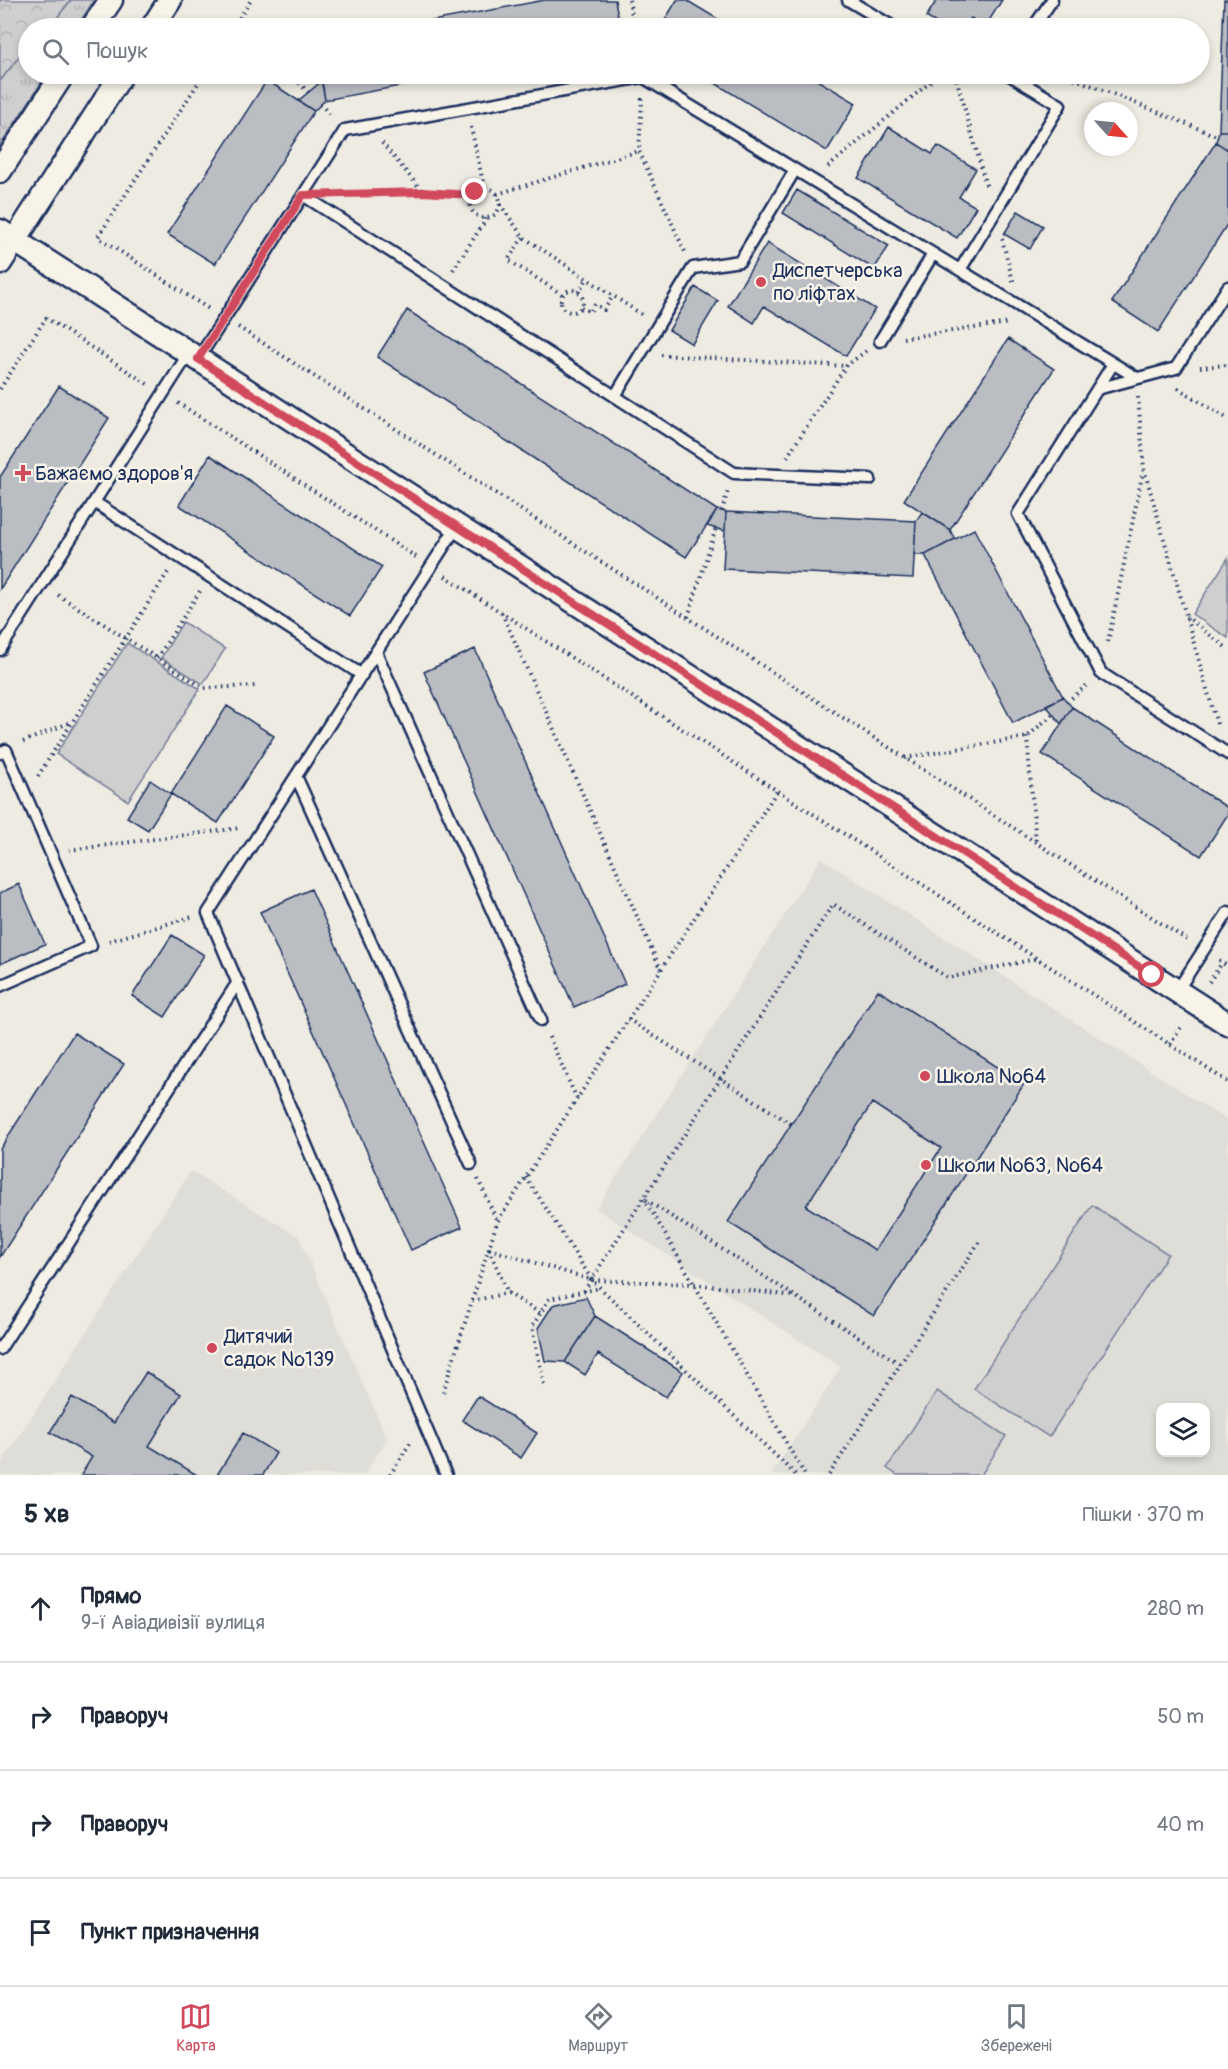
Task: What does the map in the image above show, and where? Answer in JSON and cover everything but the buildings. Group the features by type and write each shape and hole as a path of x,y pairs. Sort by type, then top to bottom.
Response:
{"street":[{"path":"99,18 111,0"},
{"path":"158,18 170,0"},
{"path":"0,171 57,84"},
{"path":"0,263 7,236 116,84"},
{"path":"7,236 1228,1024"}],"lane":[{"path":"848,0 878,18"},
{"path":"1040,18 1052,0"},
{"path":"0,650 163,394 224,318 345,130 604,84"},
{"path":"654,84 1137,378"},
{"path":"960,270 1060,105 1025,84"},
{"path":"615,396 693,268 740,261 795,170"},
{"path":"303,195 734,473 870,479"},
{"path":"880,341 933,254"},
{"path":"1097,388 1176,368 1228,287"},
{"path":"1113,364 1018,514 1101,673 1226,753"},
{"path":"94,502 362,675"},
{"path":"446,1475 208,912 457,526"},
{"path":"376,652 541,1020"},
{"path":"0,986 91,946 26,795 3,751"},
{"path":"296,776 471,1164"},
{"path":"1178,991 1228,912"},
{"path":"0,1349 238,982"}],"path":[{"path":"240,18 251,0"},
{"path":"629,0 633,18"},
{"path":"197,84 98,237 1228,967"},
{"path":"301,84 309,92"},
{"path":"643,84 639,151 693,268"},
{"path":"812,180 928,84"},
{"path":"1088,84 1217,136"},
{"path":"467,109 484,188"},
{"path":"368,126 423,192"},
{"path":"497,194 639,151"},
{"path":"487,218 478,216 471,209 470,200 475,192 484,188 494,190 500,204 523,237 658,324"},
{"path":"303,195 423,192 472,195"},
{"path":"443,285 487,218 496,213 500,204"},
{"path":"523,237 508,260 563,295"},
{"path":"578,292 587,279"},
{"path":"568,291 578,292 583,300 581,307 575,311 565,309 562,302 563,295 568,291"},
{"path":"581,307 590,312 595,304 604,310 613,296"},
{"path":"0,389 46,318 1228,1082"},
{"path":"880,341 1039,318"},
{"path":"640,354 846,366 776,475"},
{"path":"1155,373 1228,419"},
{"path":"1137,378 1144,469 1226,753"},
{"path":"1068,702 1101,673 1144,469"},
{"path":"688,617 716,528"},
{"path":"26,795 178,556"},
{"path":"157,658 209,576"},
{"path":"42,585 204,688 257,686"},
{"path":"501,613 661,970"},
{"path":"1186,616 1228,649"},
{"path":"904,758 1027,737 1053,714"},
{"path":"3,751 73,721"},
{"path":"1027,737 1036,843"},
{"path":"443,1392 497,1222 777,790"},
{"path":"50,852 265,825"},
{"path":"584,1291 833,904 948,978 1036,958"},
{"path":"91,946 208,912"},
{"path":"541,1020 577,1100"},
{"path":"628,1020 791,1124"},
{"path":"471,1164 497,1222"},
{"path":"526,1177 592,1280 796,1475"},
{"path":"644,1198 805,1475"},
{"path":"644,1198 900,1364"},
{"path":"829,1475 979,1242"},
{"path":"489,1249 592,1280 694,1284 795,1296"},
{"path":"489,1249 508,1293 540,1313"},
{"path":"543,1384 532,1327 540,1313 549,1299 600,1288"},
{"path":"472,1301 508,1293"},
{"path":"390,1475 424,1422"}],"shaded area":[{"name":"Школи №63, №64","path":"821,858 1228,1121 1228,1475 771,1475 841,1367 596,1209"},
{"name":"Дитячий садок №139","path":"191,1171 299,1237 387,1439 364,1475 0,1475 0,1465"}],"green space":[{"path":"0,0 71,0 57,18 18,18 18,58 0,81"},
{"path":"71,0 94,0 82,18 57,18"},
{"path":"18,58 18,84 40,84 0,146 0,81"},
{"path":"1228,558 1228,638 1192,614"},
{"path":"183,622 225,649 203,684 161,658"},
{"path":"127,643 200,689 128,801 56,754"},
{"path":"1092,1205 1168,1254 1049,1437 974,1389"},
{"path":"937,1391 1006,1436 981,1475 897,1475 887,1468"}],"place":[{"name":"Диспетчерська по ліфтах","path":"761,282"},
{"name":"Бажаємо здоров'я","path":"23,473"},
{"name":"Школа №64","path":"925,1076"},
{"name":"Школи №63, №64","path":"926,1165"},
{"name":"Дитячий садок №139","path":"212,1348"}],"route":[{"path":"475,192 472,195 423,192 303,195 198,359 1152,975"}]}
